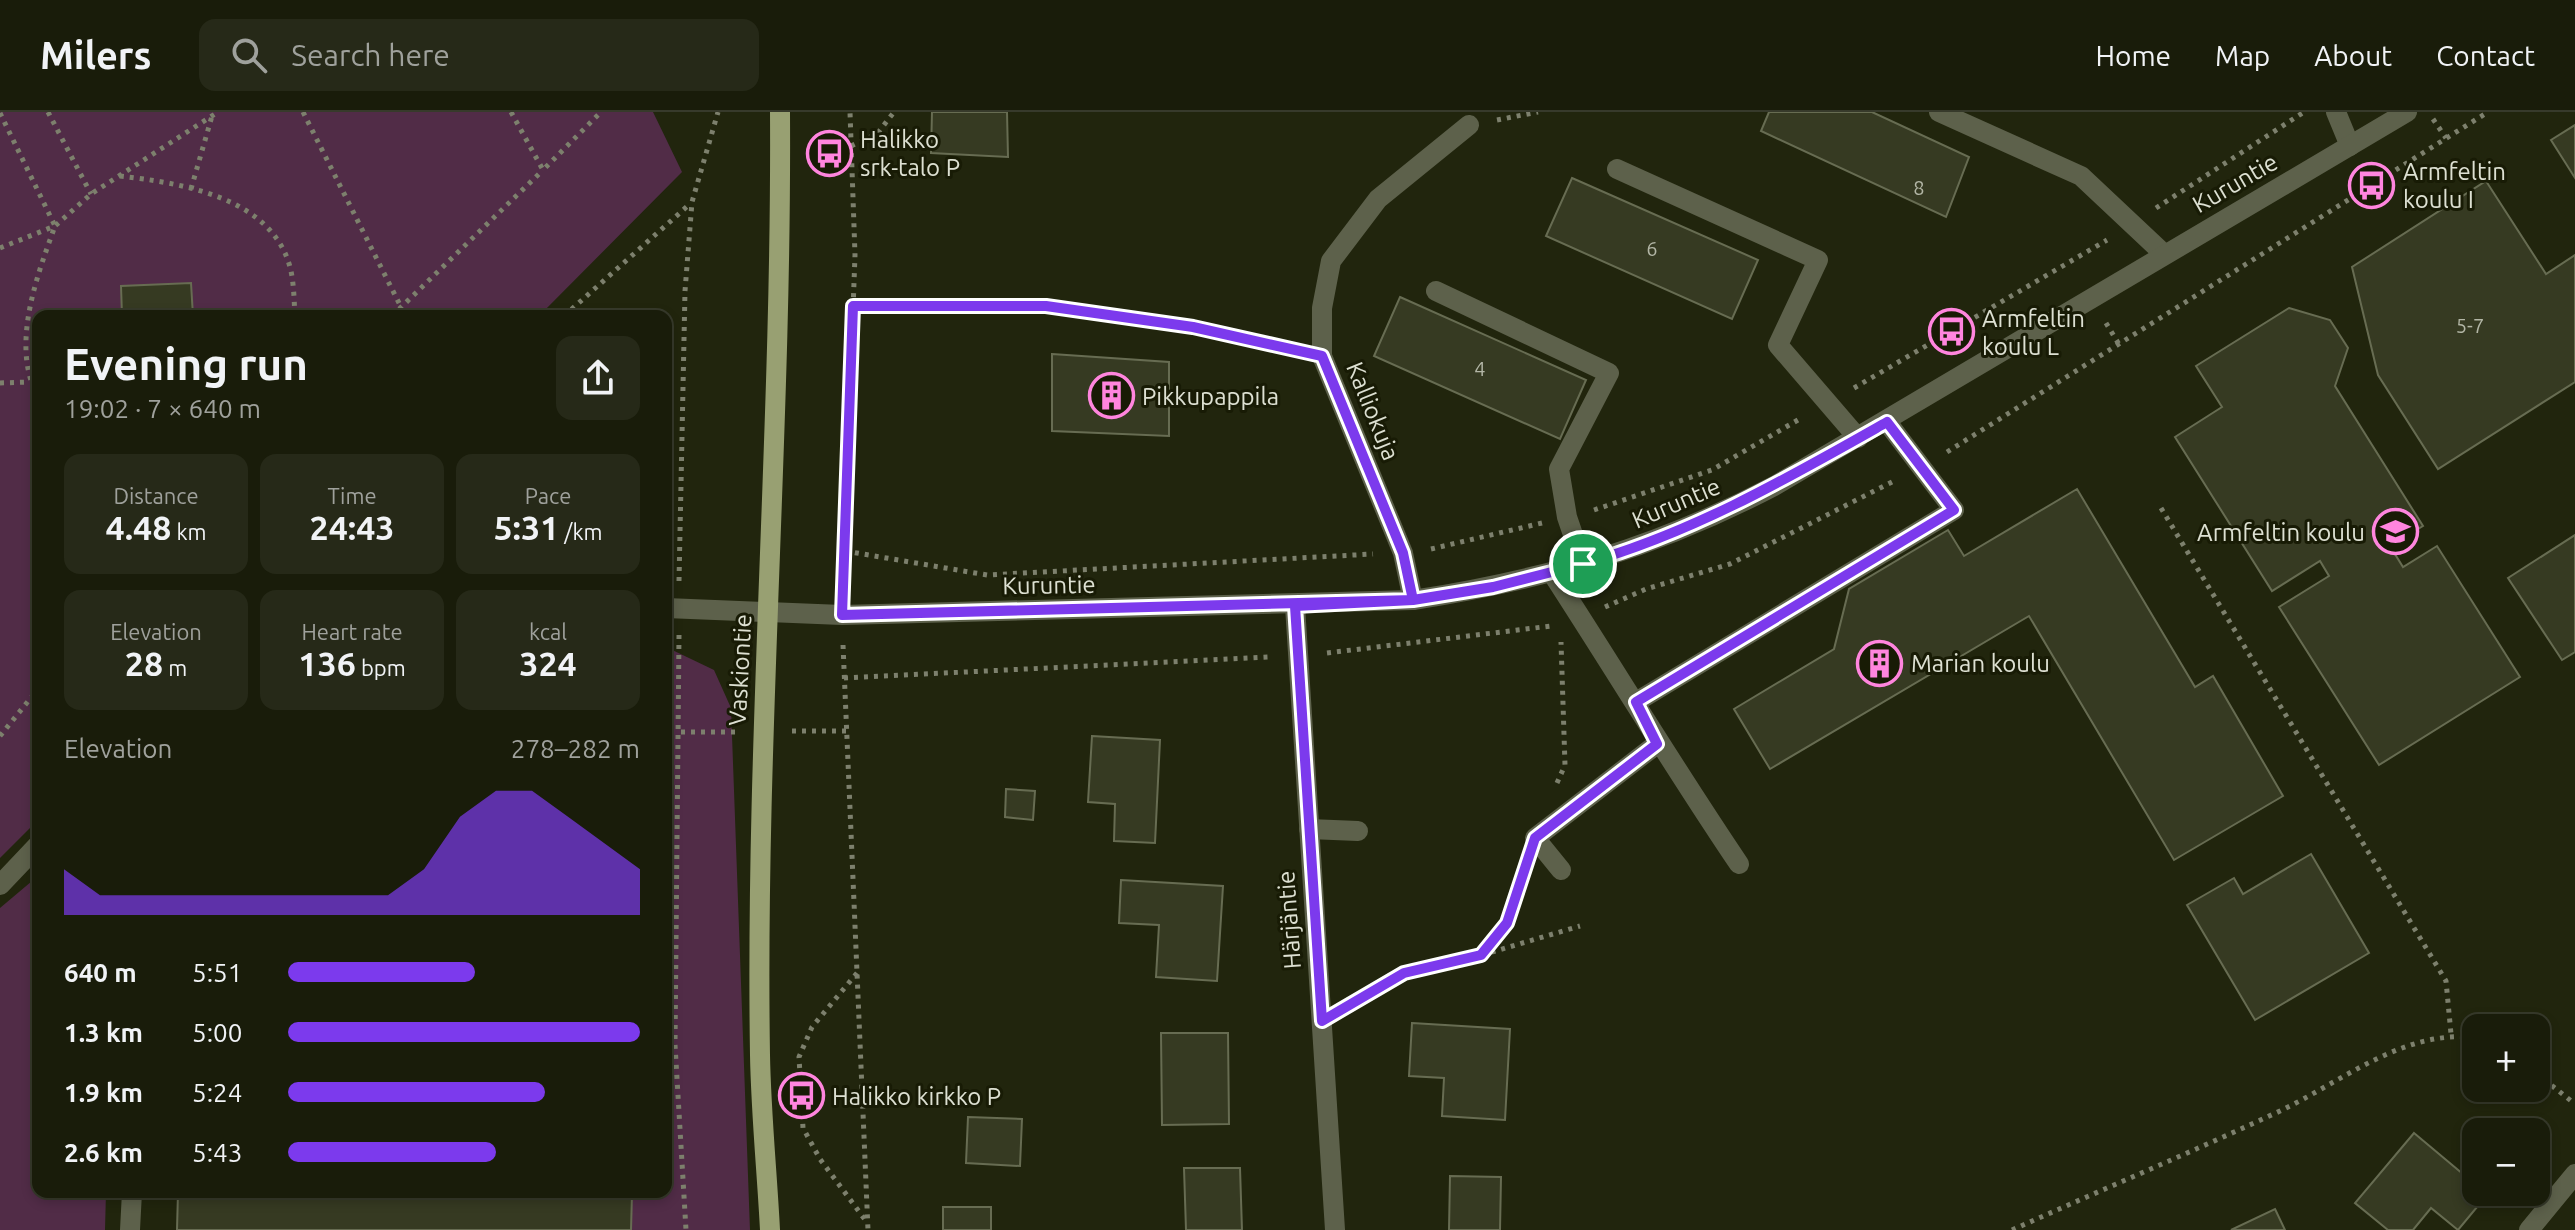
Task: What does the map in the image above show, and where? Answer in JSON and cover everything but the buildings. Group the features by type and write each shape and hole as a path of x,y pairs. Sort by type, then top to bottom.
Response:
{"main road":[{"name":"Vaskiontie","path":"770,1230 760,1057 763,732 781,256 780,112"}],"street":[{"path":"1939,112 2081,176 2164,254"},
{"path":"2336,112 2350,146"},
{"name":"Kuruntie","path":"672,608 842,615 1295,606 1413,600 1493,587 1631,551 1710,520 1887,422 2164,254 2407,112"},
{"name":"Kalliokuja","path":"1413,600 1403,553 1322,356 1322,308 1331,261 1378,199 1469,125"},
{"path":"1617,169 1818,260 1778,345 1858,438"},
{"path":"1436,291 1609,373 1559,469 1567,517 1583,564"},
{"path":"1636,702 1954,510 1887,422"},
{"path":"1552,573 1636,702 1657,744 1739,864"},
{"name":"Härjäntie","path":"1295,606 1335,1230"},
{"path":"1561,870 1535,838 1657,744"},
{"path":"1309,829 1358,831"},
{"path":"0,885 32,851"},
{"path":"2529,1230 2575,1174"},
{"path":"130,1230 132,1198"}],"path":[{"path":"48,112 91,194"},
{"path":"303,112 401,307"},
{"path":"511,112 543,170"},
{"path":"398,310 601,112"},
{"path":"686,1230 675,1045 681,732 672,608 685,291 692,202 718,112"},
{"path":"850,112 853,306 842,615 868,1226"},
{"path":"851,146 877,134 894,112"},
{"path":"1469,125 1538,112"},
{"path":"2428,112 2446,138"},
{"path":"0,113 55,226 32,297 27,339 32,386"},
{"path":"0,248 55,226 91,194 215,114"},
{"path":"191,189 215,114"},
{"path":"119,176 191,189 248,211 274,236 289,266 294,310"},
{"path":"571,310 692,202"},
{"path":"853,306 1046,306 1193,327 1322,356"},
{"path":"0,383 30,382"},
{"path":"2161,508 2446,981 2451,1034"},
{"path":"1481,955 1507,923 1535,838 1565,765 1561,638"},
{"path":"0,736 32,696"},
{"path":"1322,1021 1404,973 1481,955 1580,926"},
{"path":"858,972 812,1027 799,1057 803,1128 820,1159 868,1226"},
{"path":"2012,1230 2282,1110 2395,1050 2451,1034 2462,1036"},
{"path":"2550,1084 2575,1104"}],"shaded area":[{"path":"0,112 653,112 682,172 545,310 32,310 32,826 0,858"},
{"path":"672,650 714,670 731,708 750,1230 626,1230 620,1198 672,1198"},
{"path":"32,881 32,1198 106,1198 105,1230 0,1230 0,908"}],"place":[{"name":"Halikko srk-talo P","path":"829,153"},
{"name":"Armfeltin koulu I","path":"2372,185"},
{"name":"Armfeltin koulu L","path":"1951,332"},
{"name":"Pikkupappila","path":"1111,396"},
{"name":"Armfeltin koulu","path":"2396,532"},
{"name":"Marian koulu","path":"1880,663"},
{"name":"Halikko kirkko P","path":"801,1096"}],"route":[{"path":"1583,564 1493,587 1413,600 1295,606 842,615 853,306 1046,306 1193,327 1322,356 1403,553 1413,600 1295,606 1322,1021 1404,973 1481,955 1507,923 1535,838 1593,790 1657,744 1636,702 1954,510 1924,466 1887,422 1710,520 1631,551 1583,564"}]}
